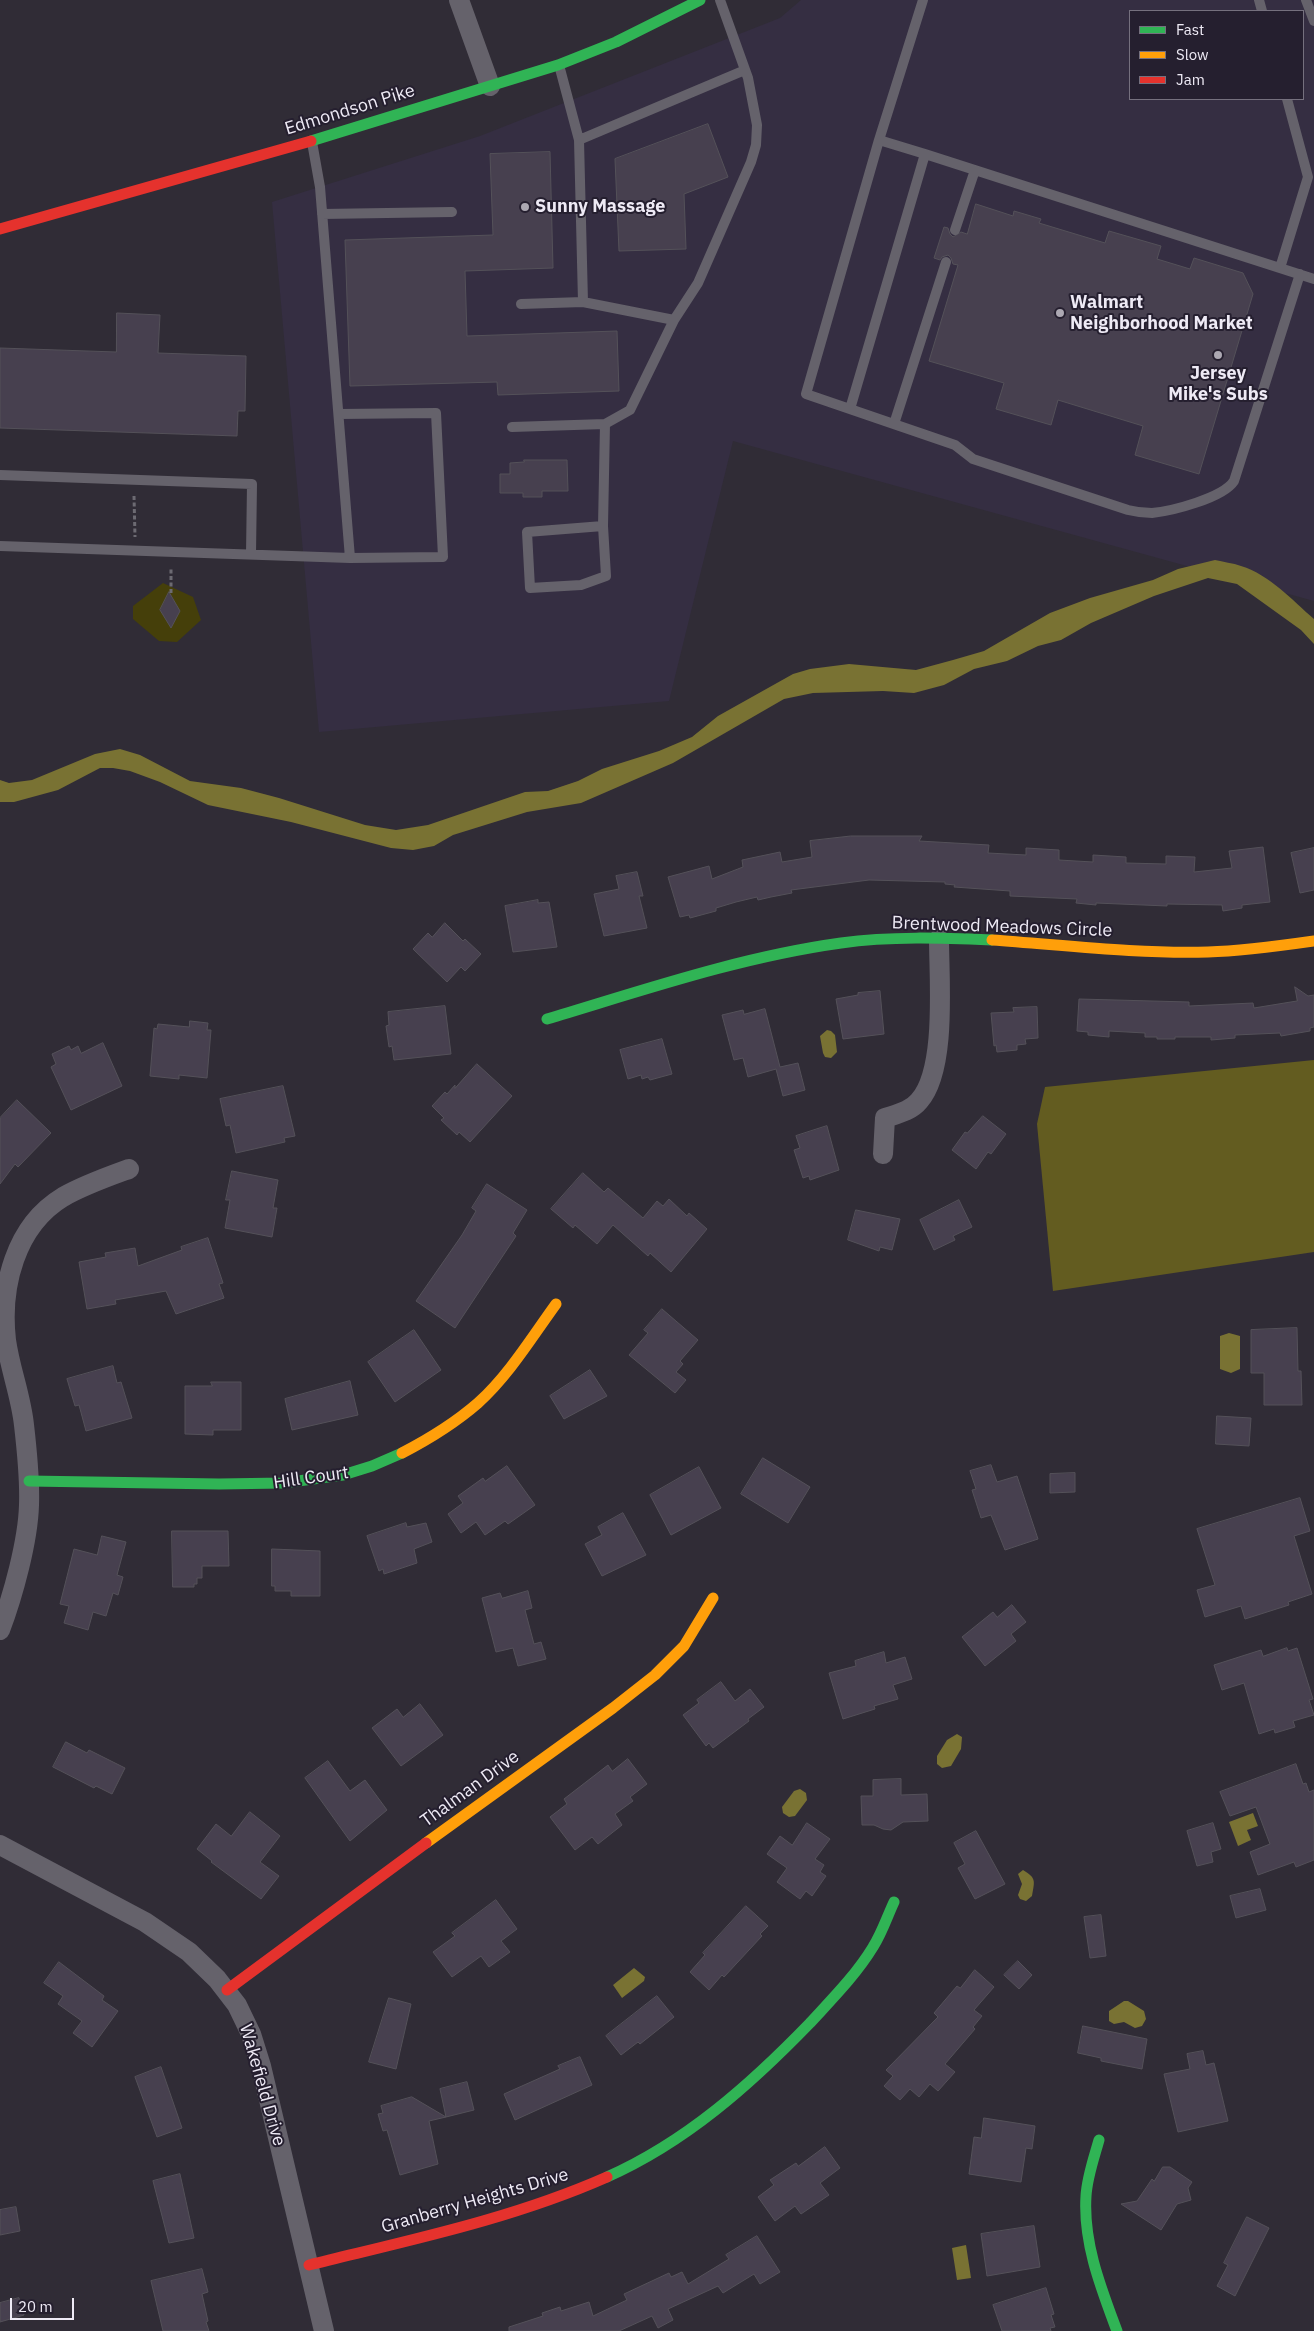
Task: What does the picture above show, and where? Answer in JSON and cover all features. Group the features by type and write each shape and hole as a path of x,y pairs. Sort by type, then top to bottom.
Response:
{"street":[{"name":"Edmondson Pike","path":"0,229 311,141 558,65 616,42 700,0"},
{"path":"463,4 490,86"},
{"path":"883,1154 885,1118 911,1108 920,1100 934,1072 938,1040 939,939"},
{"name":"Brentwood Meadows Circle","path":"548,1020 659,985 786,953 860,942 939,939 1210,953 1314,941"},
{"path":"0,1630 12,1594 29,1507 29,1481 23,1418 4,1325 5,1292 10,1268 28,1234 53,1204 81,1188 129,1169"},
{"name":"Hill Court","path":"29,1481 272,1485 326,1480 372,1467 419,1444 459,1417 484,1397 504,1374 556,1304"},
{"name":"Thalman Drive","path":"227,1990 477,1805 613,1708 655,1675 684,1646 713,1598"},
{"name":"Wakefield Drive","path":"0,1845 162,1932 190,1952 227,1990 245,2020 256,2049 324,2331"},
{"name":"Granberry Heights Drive","path":"309,2265 475,2223 556,2198 629,2166 680,2136 737,2094 768,2066 811,2021 864,1960 873,1946 894,1902"},
{"path":"1099,2140 1087,2190 1086,2219 1092,2255 1117,2331"}],"lane":[{"path":"512,427 605,424 630,410 674,320 698,283 751,162 756,145 757,125 745,70 720,0"},
{"path":"922,0 879,140 806,394 955,445 973,459 1138,512 1164,511 1204,499 1228,488 1234,481 1300,274"},
{"path":"1306,0 1314,21"},
{"path":"558,65 578,140 583,302"},
{"path":"578,140 745,70"},
{"path":"1280,268 1308,177 1287,100"},
{"path":"879,140 1314,279"},
{"path":"311,141 320,187 350,558"},
{"path":"850,409 925,154"},
{"path":"955,230 975,170"},
{"path":"322,214 452,212"},
{"path":"894,424 946,262"},
{"path":"521,304 583,302 674,320"},
{"path":"0,546 350,558 443,557 436,413 339,414"},
{"path":"603,526 527,532 530,588 581,585 606,576 603,526 605,424"},
{"path":"0,475 252,484 252,554"}],"path":[{"path":"134,490 134,534 140,551"},
{"path":"171,593 172,552"}],"shaded area":[{"path":"801,0 1314,0 1314,601 733,441 669,701 319,732 272,202 480,136 780,18"},
{"path":"1215,560 1252,570 1280,589 1314,619 1314,644 1301,630 1237,584 1208,578 1154,596 1091,623 1061,640 1038,646 1007,661 974,669 944,685 914,693 883,691 813,693 784,699 673,763 581,803 527,812 453,835 434,846 413,850 391,848 291,822 208,805 160,782 130,771 113,768 100,768 58,790 14,802 0,802 0,780 9,783 32,780 95,754 120,749 140,755 190,781 241,788 365,825 396,830 428,825 525,792 548,791 578,781 602,769 659,751 692,737 718,716 793,674 810,669 849,664 916,670 984,651 1050,613 1090,598 1153,580 1178,569"},
{"path":"163,583 193,597 201,620 177,642 159,641 133,619 133,606"},
{"path":"827,1030 835,1035 837,1052 831,1058 825,1057 823,1053 820,1036"},
{"path":"1314,1060 1314,1252 1053,1291 1037,1124 1045,1087"},
{"path":"1229,1333 1240,1336 1240,1369 1231,1373 1220,1369 1220,1336"},
{"path":"957,1734 962,1737 961,1749 951,1766 942,1768 937,1764 937,1756 947,1740"},
{"path":"800,1789 806,1793 807,1800 795,1816 789,1817 783,1813 782,1807 794,1791"},
{"path":"1253,1813 1258,1826 1247,1830 1251,1840 1238,1846 1229,1822"},
{"path":"1023,1870 1034,1880 1032,1896 1026,1901 1020,1899 1018,1895 1022,1884 1018,1874"},
{"path":"634,1968 645,1977 644,1981 622,1998 613,1985"},
{"path":"1124,2001 1128,2001 1144,2011 1146,2019 1142,2026 1135,2028 1124,2022 1114,2024 1109,2021 1109,2011"},
{"path":"966,2245 971,2278 957,2280 952,2248"}],"building":[{"path":"708,124 728,177 684,194 686,249 619,251 615,159"},
{"path":"550,152 553,268 465,271 467,336 617,331 619,391 498,395 497,382 350,386 345,240 493,235 490,154"},
{"path":"976,204 1013,216 1014,211 1041,219 1039,223 1105,243 1109,231 1161,246 1157,259 1190,269 1194,258 1243,273 1253,294 1199,474 1135,455 1143,426 1058,400 1051,425 996,409 1004,383 929,361 958,265 953,264 948,255 940,260 934,258 944,227 948,228 953,237 961,232 967,234"},
{"path":"117,313 160,315 158,353 246,356 245,411 238,411 237,436 0,428 0,348 116,352"},
{"path":"524,460 567,460 568,491 542,491 542,497 523,497 523,493 500,493 500,474 510,474 510,463 524,462"},
{"path":"169,592 180,611 171,628 160,610"},
{"path":"851,836 922,836 919,841 989,845 988,853 1026,855 1026,848 1059,850 1059,860 1093,862 1093,855 1126,857 1126,863 1166,864 1166,856 1195,857 1194,872 1232,868 1229,851 1263,847 1270,902 1242,905 1242,908 1223,911 1222,905 1167,904 1167,906 1096,903 1096,905 1076,903 1077,899 1010,896 1010,891 954,887 955,885 945,884 945,882 869,880 791,890 792,893 758,900 757,897 736,902 716,908 716,911 690,918 689,915 680,917 668,877 709,866 712,879 743,867 742,860 780,852 782,862 812,857 810,841"},
{"path":"1314,848 1314,890 1300,893 1291,853"},
{"path":"637,872 643,896 639,896 647,928 604,936 594,894 619,889 616,876"},
{"path":"538,900 538,903 549,902 557,947 513,952 505,906"},
{"path":"445,923 463,941 465,939 481,954 465,971 461,967 447,982 413,949 428,933 432,937"},
{"path":"1295,987 1308,996 1314,995 1314,1027 1310,1028 1310,1031 1281,1036 1280,1033 1235,1035 1235,1038 1211,1040 1211,1037 1157,1039 1157,1037 1145,1037 1145,1033 1109,1031 1109,1037 1088,1035 1088,1032 1077,1031 1079,999 1189,1002 1189,1006 1253,1003 1254,1008 1297,1001"},
{"path":"880,991 884,1034 843,1039 836,999 858,995 858,993"},
{"path":"445,1006 451,1054 394,1060 392,1046 389,1047 386,1026 389,1025 388,1012"},
{"path":"1037,1007 1038,1038 1025,1039 1026,1044 1017,1045 1017,1050 997,1052 996,1045 994,1046 991,1013 1014,1012 1013,1008"},
{"path":"765,1009 780,1067 798,1063 805,1090 783,1096 776,1069 748,1077 743,1058 734,1060 722,1015 743,1010 744,1014"},
{"path":"190,1021 208,1023 207,1030 211,1030 207,1078 179,1075 179,1079 150,1076 154,1028 157,1029 158,1024 189,1027"},
{"path":"662,1039 672,1074 650,1080 648,1077 642,1079 641,1075 628,1079 620,1050"},
{"path":"103,1043 122,1086 71,1110 51,1067 56,1064 52,1054 69,1046 71,1050 78,1046 81,1053"},
{"path":"477,1064 512,1096 470,1142 459,1132 457,1135 441,1120 444,1118 432,1106 445,1092 447,1094 455,1085 455,1088"},
{"path":"283,1086 295,1136 284,1138 285,1142 236,1153 230,1125 226,1126 220,1099"},
{"path":"17,1100 51,1133 18,1167 15,1164 0,1184 0,1118"},
{"path":"983,1116 1006,1134 991,1154 988,1152 976,1169 952,1150 965,1132 967,1133"},
{"path":"827,1126 839,1170 810,1180 809,1176 803,1178 794,1150 800,1148 796,1136"},
{"path":"232,1171 278,1180 273,1208 277,1208 272,1237 225,1228 230,1200 226,1200"},
{"path":"583,1173 604,1192 608,1188 643,1218 657,1201 663,1206 669,1199 687,1216 689,1213 707,1229 671,1272 650,1253 648,1256 613,1225 597,1244 575,1225 573,1228 551,1209"},
{"path":"487,1184 527,1210 513,1233 516,1236 455,1328 416,1301 462,1235 476,1211 472,1208"},
{"path":"959,1200 972,1227 953,1236 955,1240 934,1250 920,1220"},
{"path":"856,1210 900,1219 892,1250 880,1247 879,1251 848,1240"},
{"path":"208,1238 223,1283 219,1284 224,1298 176,1314 166,1291 115,1300 116,1304 87,1309 79,1262 106,1257 105,1253 135,1248 138,1266 182,1250 181,1247"},
{"path":"662,1309 698,1340 680,1361 683,1364 676,1372 686,1380 675,1393 629,1355 648,1333 644,1330"},
{"path":"1297,1328 1298,1371 1301,1371 1302,1405 1264,1405 1264,1373 1251,1373 1251,1330"},
{"path":"414,1330 441,1370 395,1402 368,1362"},
{"path":"113,1366 117,1383 121,1382 132,1418 86,1431 79,1405 75,1406 67,1379"},
{"path":"590,1370 607,1396 564,1419 550,1396"},
{"path":"350,1381 358,1415 292,1430 285,1399"},
{"path":"211,1382 241,1382 241,1430 213,1430 213,1435 185,1434 185,1386 212,1386"},
{"path":"1217,1416 1251,1418 1249,1446 1216,1444"},
{"path":"763,1458 810,1487 788,1523 741,1494"},
{"path":"991,1465 997,1482 1017,1476 1038,1539 1005,1550 991,1515 981,1518 972,1490 976,1489 970,1471"},
{"path":"507,1466 535,1505 508,1524 505,1521 485,1535 476,1522 461,1533 448,1514 463,1503 458,1496 483,1478 485,1481"},
{"path":"699,1467 721,1508 671,1535 650,1495"},
{"path":"1075,1473 1075,1492 1050,1493 1050,1474"},
{"path":"1300,1498 1310,1531 1294,1536 1312,1594 1288,1602 1289,1605 1245,1619 1241,1606 1205,1617 1197,1590 1215,1585 1197,1529"},
{"path":"623,1513 646,1555 602,1576 585,1544 602,1535 598,1527"},
{"path":"406,1523 407,1527 426,1523 432,1542 414,1549 417,1563 384,1574 383,1569 379,1571 367,1536"},
{"path":"172,1531 228,1531 229,1566 202,1566 202,1578 197,1578 197,1584 194,1584 194,1587 173,1587"},
{"path":"102,1536 126,1542 117,1575 123,1577 118,1595 113,1593 106,1616 93,1612 88,1630 64,1623 69,1606 60,1604 74,1549 97,1555"},
{"path":"272,1549 320,1551 320,1596 291,1596 291,1591 275,1591 275,1586 272,1586"},
{"path":"528,1591 532,1608 525,1610 534,1644 541,1642 546,1659 518,1666 513,1648 496,1652 482,1598 500,1593 502,1598"},
{"path":"1012,1605 1026,1622 1011,1634 1016,1641 985,1666 962,1637 993,1612 997,1617"},
{"path":"1287,1648 1288,1651 1297,1648 1313,1699 1309,1700 1314,1715 1293,1721 1295,1727 1275,1733 1274,1729 1259,1734 1244,1683 1222,1690 1214,1665 1261,1650 1263,1656"},
{"path":"884,1652 886,1663 905,1657 912,1679 893,1685 898,1699 874,1706 875,1709 843,1719 829,1673 856,1666 855,1661"},
{"path":"721,1682 735,1701 750,1689 764,1707 748,1719 749,1721 713,1748 709,1743 706,1746 683,1715 699,1703 697,1700"},
{"path":"420,1704 443,1735 401,1766 372,1728 397,1709 403,1717"},
{"path":"66,1742 87,1753 89,1750 125,1768 112,1794 96,1786 94,1788 53,1767"},
{"path":"628,1759 647,1784 630,1797 633,1801 615,1814 622,1825 598,1844 592,1837 575,1850 550,1817 567,1804 564,1799 608,1765 612,1771"},
{"path":"328,1761 350,1791 365,1780 387,1810 350,1841 305,1778"},
{"path":"1296,1764 1303,1784 1306,1783 1309,1792 1314,1790 1314,1860 1296,1867 1294,1862 1258,1875 1250,1852 1270,1844 1256,1807 1230,1816 1220,1792"},
{"path":"901,1779 901,1795 927,1794 928,1821 903,1822 891,1830 874,1825 862,1825 861,1796 873,1796 873,1780"},
{"path":"250,1812 280,1836 260,1862 279,1876 261,1899 211,1862 197,1849 216,1824 231,1836"},
{"path":"807,1823 830,1839 815,1859 824,1865 820,1872 826,1876 812,1896 806,1891 800,1899 777,1882 787,1868 767,1854 780,1836 792,1845"},
{"path":"1213,1823 1221,1849 1211,1852 1213,1862 1197,1866 1187,1831"},
{"path":"976,1831 1005,1884 975,1899 958,1868 965,1864 954,1843"},
{"path":"1260,1889 1266,1910 1236,1918 1230,1896"},
{"path":"496,1900 517,1929 501,1941 510,1952 489,1967 481,1956 452,1977 433,1952 455,1936 452,1933"},
{"path":"746,1906 768,1926 760,1934 762,1936 724,1977 722,1975 709,1990 690,1972 705,1955 703,1953"},
{"path":"1101,1915 1106,1956 1090,1958 1084,1917"},
{"path":"1018,1961 1032,1975 1019,1989 1004,1975"},
{"path":"59,1962 104,1996 102,2000 118,2011 92,2047 73,2033 82,2021 58,2004 63,1996 44,1983"},
{"path":"975,1970 994,1987 974,2010 982,2016 973,2027 975,2029 945,2064 955,2072 938,2091 930,2084 919,2097 910,2089 900,2100 884,2086 893,2076 886,2070 938,2017 934,2013 957,1986 960,1988"},
{"path":"657,1996 674,2017 640,2044 638,2042 621,2055 606,2036"},
{"path":"389,1998 411,2004 396,2069 369,2062"},
{"path":"1083,2026 1147,2039 1142,2069 1101,2061 1101,2058 1078,2053"},
{"path":"1203,2051 1206,2065 1214,2063 1228,2121 1178,2132 1164,2074 1190,2069 1187,2054"},
{"path":"580,2057 592,2085 515,2120 504,2094 560,2069 558,2066"},
{"path":"161,2067 182,2128 157,2137 135,2077"},
{"path":"467,2082 474,2110 446,2117 440,2089"},
{"path":"412,2097 446,2117 429,2121 438,2164 400,2175 387,2130 383,2131 378,2114 383,2113 381,2106"},
{"path":"984,2118 1035,2126 1032,2149 1026,2148 1021,2182 969,2174 974,2137 981,2138"},
{"path":"825,2147 840,2168 820,2183 829,2195 801,2214 795,2206 775,2221 758,2197 774,2185 770,2180 796,2163 798,2166"},
{"path":"1163,2167 1170,2167 1192,2182 1188,2188 1191,2200 1177,2204 1161,2230 1121,2204 1137,2201"},
{"path":"180,2174 194,2238 169,2243 153,2181"},
{"path":"16,2207 20,2231 0,2235 0,2210"},
{"path":"1247,2217 1269,2228 1235,2296 1217,2286 1228,2265 1224,2263"},
{"path":"1034,2226 1040,2267 987,2276 981,2234"},
{"path":"757,2236 780,2272 760,2284 754,2274 723,2293 718,2286 668,2309 673,2320 658,2328 652,2316 619,2331 509,2331 509,2327 543,2316 542,2313 560,2307 561,2311 589,2302 593,2316 627,2300 624,2294 669,2273 671,2277 682,2272 688,2284 729,2259 726,2255"},
{"path":"202,2269 208,2292 202,2294 209,2331 163,2331 151,2281"},
{"path":"1046,2288 1054,2314 1051,2315 1055,2327 1050,2328 1051,2331 1002,2331 993,2305"},
{"path":"19,2298 24,2315 0,2322 0,2303"}],"traffic: fast":[{"path":"311,141 558,65 616,42 700,0"},
{"path":"547,1019 692,975 803,949 841,943 898,938 992,940"},
{"path":"29,1481 219,1484 283,1483 343,1475 372,1466 402,1453"},
{"path":"607,2177 664,2147 690,2129 741,2089 788,2046 859,1967 882,1931 894,1902"},
{"path":"1099,2140 1086,2196 1087,2231 1094,2265 1117,2331"}],"traffic: slow":[{"path":"992,940 1181,952 1235,951 1314,941"},
{"path":"402,1453 442,1430 478,1403 510,1368 556,1304"},
{"path":"426,1843 613,1708 655,1675 684,1646 713,1598"}],"traffic: jam":[{"path":"0,229 311,141"},
{"path":"227,1990 426,1843"},
{"path":"309,2265 498,2217 571,2192 607,2177"}],"place":[{"name":"Sunny Massage","path":"525,207"},
{"name":"Walmart Neighborhood Market","path":"1060,313"},
{"name":"Jersey Mike's Subs","path":"1218,355"}]}
